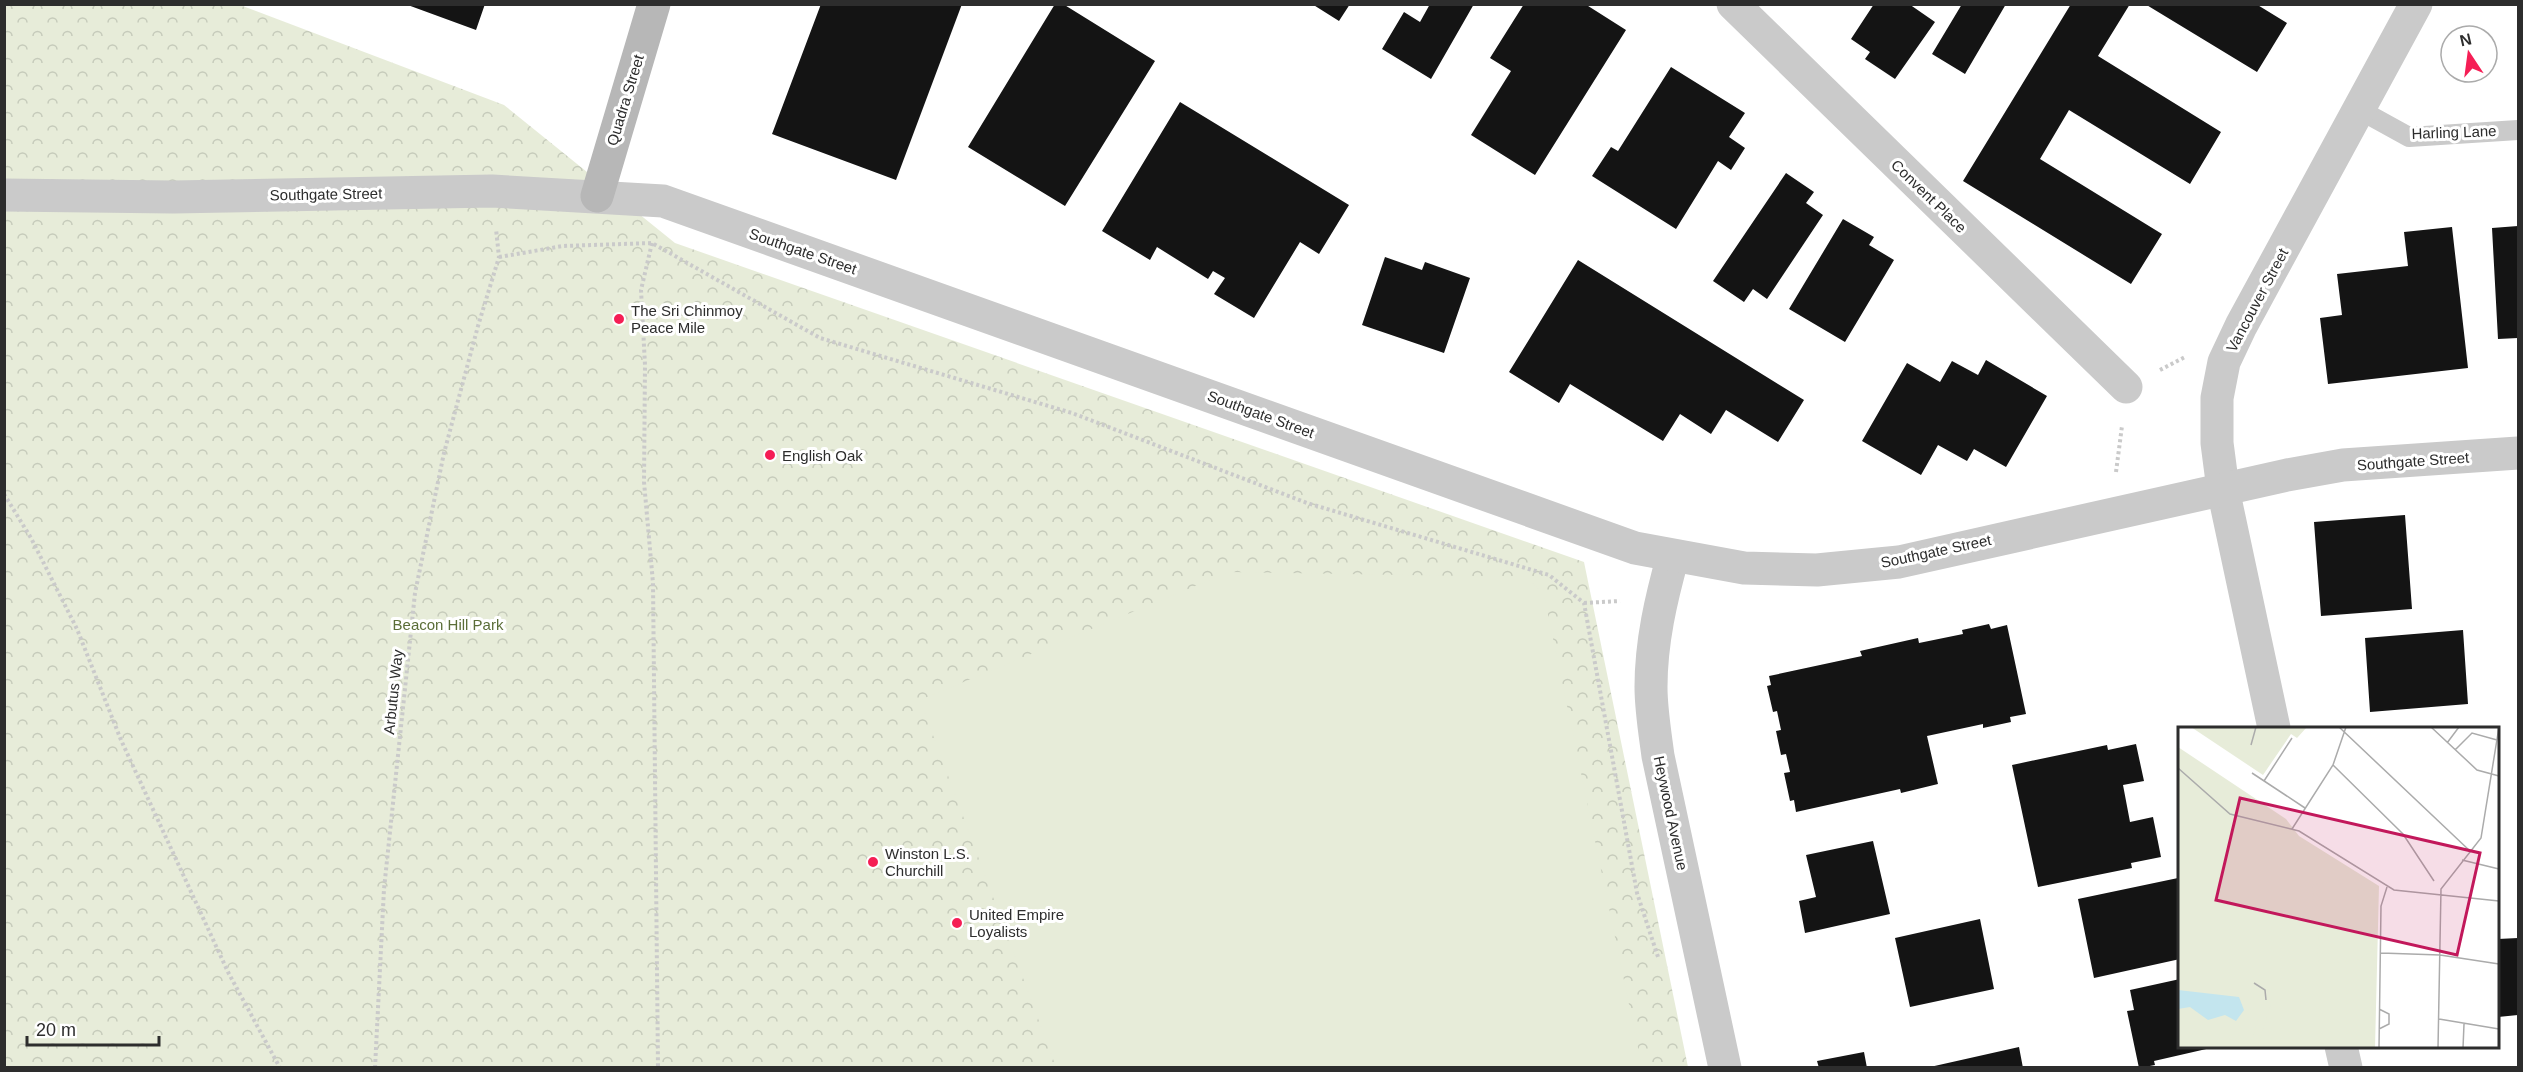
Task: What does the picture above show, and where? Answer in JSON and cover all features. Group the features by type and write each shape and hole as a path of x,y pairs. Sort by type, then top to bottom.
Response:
{"main road":[{"name":"Quadra Street","path":"597,196 654,4"}],"street":[{"name":"Convent Place","path":"1733,4 2126,387"},
{"name":"Vancouver Street","path":"2274,727 2223,489 2217,443 2217,398 2224,362 2241,326 2360,110 2413,6"},
{"name":"Southgate Street","path":"4,195 173,197 492,191 663,201 1092,352 1487,497 1635,548 1744,568 1817,570 1899,562 2223,489 2343,465 2518,453"},
{"name":"Heywood Avenue","path":"1673,556 1660,604 1653,647 1651,688 1653,720 1658,756 1725,1068"},
{"path":"2341,1048 2346,1068"}],"lane":[{"name":"Harling Lane","path":"2360,110 2409,137 2518,130"}],"path":[{"path":"657,1068 652,583 644,482 645,365 641,290 652,243 819,338 1072,413 1307,503 1549,575 1584,603 1637,893 1661,968"},
{"name":"Arbutus Way","path":"375,1068 384,889 416,593 444,453 478,326 500,257 563,246 652,243"},
{"path":"2116,474 2126,387"},
{"path":"4,494 31,538 77,630 121,740 223,962 280,1068"},
{"path":"1584,603 1628,600"}],"green space":[{"name":"Beacon Hill Park","path":"5,4 240,5 504,105 675,243 1584,562 1688,1067 5,1068"},
{"path":"1229,572 1527,577 1544,595 1642,1067 1056,1067 920,700"}],"building":[{"path":"405,4 485,4 476,30"},
{"path":"821,4 962,4 896,180 772,134"},
{"path":"1055,4 1063,4 1155,61 1065,206 968,147"},
{"path":"1312,4 1350,4 1339,21"},
{"path":"1430,4 1474,4 1431,79 1382,49 1404,12 1420,22"},
{"path":"1524,4 1585,4 1626,30 1535,175 1471,135 1511,71 1490,58"},
{"path":"1874,4 1909,4 1935,22 1895,79 1865,59 1870,52 1851,39"},
{"path":"1962,4 2006,4 1965,74 1932,54"},
{"path":"2071,4 2130,4 2098,56 2221,132 2190,184 2069,110 2040,159 2162,234 2131,284 1963,181"},
{"path":"2145,4 2256,4 2287,23 2257,72"},
{"path":"1671,67 1745,113 1729,137 1745,148 1731,170 1718,161 1676,229 1592,176 1611,147 1618,151"},
{"path":"1180,102 1349,205 1319,254 1300,242 1254,318 1214,294 1225,278 1213,271 1208,279 1157,247 1150,260 1102,231"},
{"path":"1786,173 1814,192 1806,203 1823,215 1767,299 1753,289 1744,302 1713,281"},
{"path":"1843,219 1874,237 1869,245 1894,260 1845,342 1789,309"},
{"path":"2518,226 2518,338 2498,339 2492,228"},
{"path":"2452,227 2468,368 2328,384 2320,318 2342,315 2337,274 2408,266 2404,232"},
{"path":"1385,257 1422,270 1425,262 1470,278 1444,353 1362,325"},
{"path":"1578,260 1804,400 1778,442 1726,410 1711,434 1680,414 1663,441 1570,384 1559,403 1509,372"},
{"path":"1986,360 2047,396 2006,467 1974,449 1967,461 1938,445 1921,475 1862,441 1907,363 1940,382 1952,361 1978,375"},
{"path":"2405,515 2412,609 2321,616 2314,522"},
{"path":"1989,624 1991,629 2007,625 2026,714 2010,717 2011,722 1983,728 1983,724 1927,736 1938,784 1901,793 1900,789 1796,812 1794,800 1790,801 1784,773 1790,772 1786,754 1781,755 1776,731 1781,730 1777,711 1773,712 1767,686 1771,685 1769,676 1862,656 1860,651 1918,638 1919,643 1963,634 1962,630"},
{"path":"2463,630 2468,704 2370,712 2365,638"},
{"path":"2136,744 2144,781 2123,785 2130,822 2153,817 2161,857 2131,863 2132,868 2038,887 2012,765 2107,745 2108,750"},
{"path":"1873,841 1890,914 1805,933 1799,901 1816,897 1806,855"},
{"path":"2178,878 2178,959 2094,978 2078,899"},
{"path":"1980,919 1994,989 1910,1007 1895,938"},
{"path":"2518,938 2518,1015 2499,1017 2499,939"},
{"path":"2178,979 2178,1048 2211,1048 2154,1061 2155,1065 2139,1068 2127,1011 2134,1010 2130,990"},
{"path":"2019,1047 2023,1068 1930,1068 1930,1067"},
{"path":"1864,1052 1867,1068 1819,1068 1817,1061"}],"place":[{"name":"The Sri Chinmoy Peace Mile","path":"619,319"},
{"name":"English Oak","path":"770,455"},
{"name":"Winston L.S. Churchill","path":"873,862"},
{"name":"United Empire Loyalists","path":"957,923"}]}
